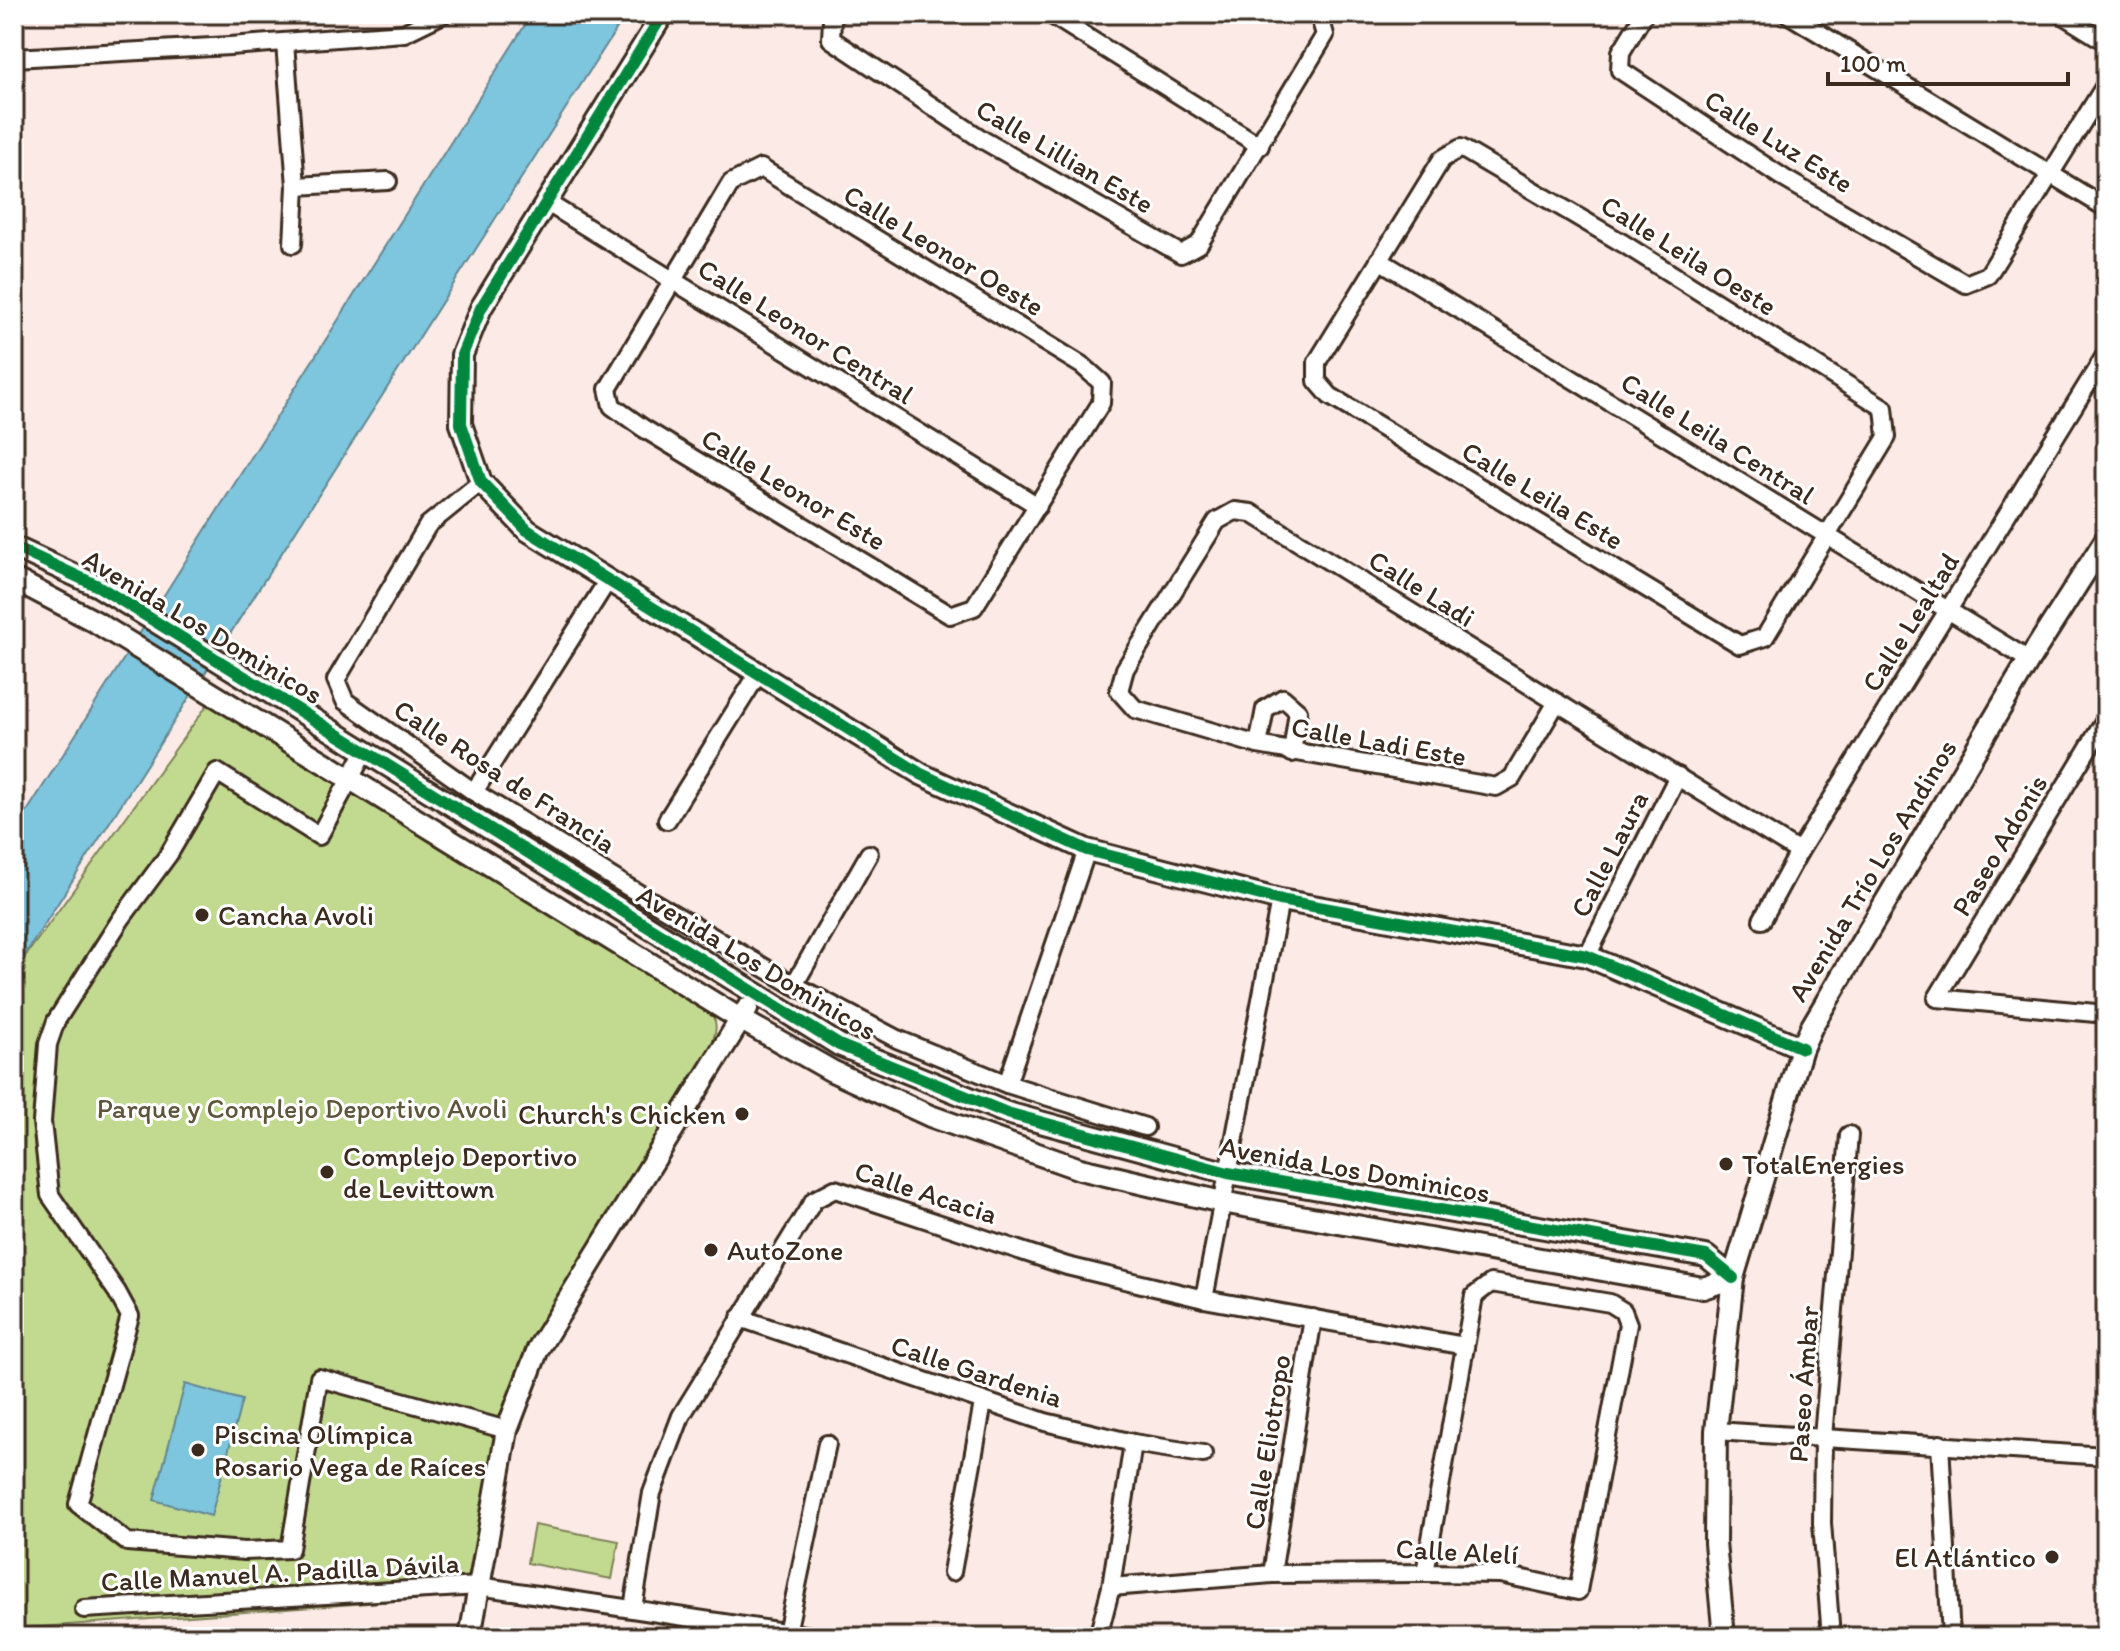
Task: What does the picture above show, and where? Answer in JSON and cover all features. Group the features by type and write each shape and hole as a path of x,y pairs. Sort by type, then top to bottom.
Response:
{"street":[{"path":"14,58 404,33 443,14"},
{"path":"663,14 481,308 462,355 461,424 481,482 527,530 921,774 1087,850 1280,900 1587,956 1802,1048"},
{"name":"Calle Lillian Este","path":"836,14 832,20 831,39 983,140 1181,254 1199,244 1260,146"},
{"path":"1050,14 1260,146 1325,35 1319,14"},
{"name":"Calle Luz Este","path":"1644,14 1621,52 1620,70 1785,179 1966,284 1988,275 2050,174"},
{"path":"1788,14 2106,208"},
{"path":"2061,14 2106,42"},
{"path":"285,43 296,186 293,244"},
{"path":"2050,174 2106,84"},
{"name":"Calle Leila Oeste","path":"1379,260 1442,159 1461,148 1624,244 1884,408 1887,437 1827,536"},
{"name":"Calle Leonor Oeste","path":"672,279 731,183 761,168 1083,366 1102,383 1101,403 1038,506"},
{"path":"296,186 388,181"},
{"name":"Calle Leonor Central","path":"546,202 1038,506"},
{"name":"Calle Leila Este","path":"1379,260 1317,362 1317,381 1330,396 1740,645 1765,637 1827,536"},
{"name":"Calle Leila Central","path":"1379,260 2029,660"},
{"name":"Calle Leonor Este","path":"672,279 608,389 612,406 643,428 950,615 974,607 1038,506"},
{"name":"Calle Lealtad","path":"1762,920 1799,852 2106,354"},
{"name":"Calle Rosa de Francia","path":"481,482 428,525 336,680 345,701 474,792 794,985 897,1039 1007,1084 1145,1127"},
{"name":"Calle Ladi","path":"1152,714 1135,709 1119,691 1125,669 1217,521 1235,511 1251,513 1799,852"},
{"name":"Avenida Trío Los Andinos","path":"1724,1637 1715,1543 1716,1431 1733,1278 1802,1048 1812,1026 2029,660 2106,539"},
{"name":"Avenida Los Dominicos","path":"14,547 98,586 839,1045 1007,1113 1228,1173 1706,1256 1733,1278"},
{"name":"Avenida Los Dominicos","path":"14,579 94,621 740,1019 832,1071 930,1116 1080,1169 1222,1202 1703,1288 1733,1278"},
{"path":"474,792 608,580"},
{"path":"667,820 758,674"},
{"path":"1258,745 1265,709 1283,698 1298,711 1292,753"},
{"name":"Calle Ladi Este","path":"1152,714 1292,753 1496,787 1512,778 1557,702"},
{"name":"Paseo Adonis","path":"2106,719 1937,998 2106,1014"},
{"path":"365,751 319,836 217,772 169,854 121,919 56,1021 48,1044 42,1122 50,1195 130,1316 78,1504 127,1542 245,1551 290,1549 319,1378 507,1430"},
{"name":"Calle Laura","path":"1587,956 1678,776"},
{"path":"1007,1084 1087,850"},
{"path":"794,985 869,854"},
{"path":"1204,1299 1280,900"},
{"path":"470,1637 507,1430 538,1349 755,995"},
{"name":"Paseo Ámbar","path":"1831,1637 1822,1523 1823,1437 1849,1135"},
{"name":"Calle Acacia","path":"633,1608 652,1493 681,1416 814,1200 835,1189 1067,1266 1204,1299 1465,1346"},
{"name":"Calle Alelí","path":"1111,1587 1272,1574 1425,1573 1500,1574 1578,1591 1628,1324 1623,1311 1610,1303 1491,1283 1474,1296 1465,1346"},
{"name":"Calle Gardenia","path":"740,1318 1045,1422 1133,1443 1203,1454"},
{"name":"Calle Eliotropo","path":"1272,1574 1313,1318"},
{"path":"1425,1573 1465,1346"},
{"path":"952,1572 983,1403"},
{"path":"1716,1431 2106,1456"},
{"path":"1098,1637 1111,1587 1133,1443"},
{"path":"787,1633 827,1444"},
{"path":"1940,1444 1951,1637"},
{"name":"Calle Manuel A. Padilla Dávila","path":"84,1609 479,1586 817,1637"}],"green space":[{"name":"Complejo Deportivo de Levittown","path":"213,697 699,997 711,1013 715,1032 706,1057 534,1348 475,1572 462,1590 450,1597 14,1629 14,972"},
{"path":"534,1525 619,1541 612,1579 527,1563"}],"water":[{"path":"532,14 626,14 14,972 14,832"},
{"name":"Piscina Olímpica Rosario Vega de Raíces","path":"185,1384 242,1400 211,1516 154,1500"}],"cycle path":[{"path":"663,14 481,308 462,355 461,424 481,482 527,530 921,774 1087,850 1280,900 1587,956 1802,1048"},
{"path":"14,547 98,586 839,1045 1007,1113 1228,1173 1706,1256 1733,1278"}],"place":[{"name":"Cancha Avoli","path":"202,915"},
{"name":"Church's Chicken","path":"742,1114"},
{"name":"TotalEnergies","path":"1726,1164"},
{"name":"Complejo Deportivo de Levittown","path":"327,1172"},
{"name":"AutoZone","path":"711,1250"},
{"name":"Piscina Olímpica Rosario Vega de Raíces","path":"198,1450"},
{"name":"El Atlántico","path":"2052,1557"}],"park label":[{"name":"Parque y Complejo Deportivo Avoli","path":"302,1108"}]}
